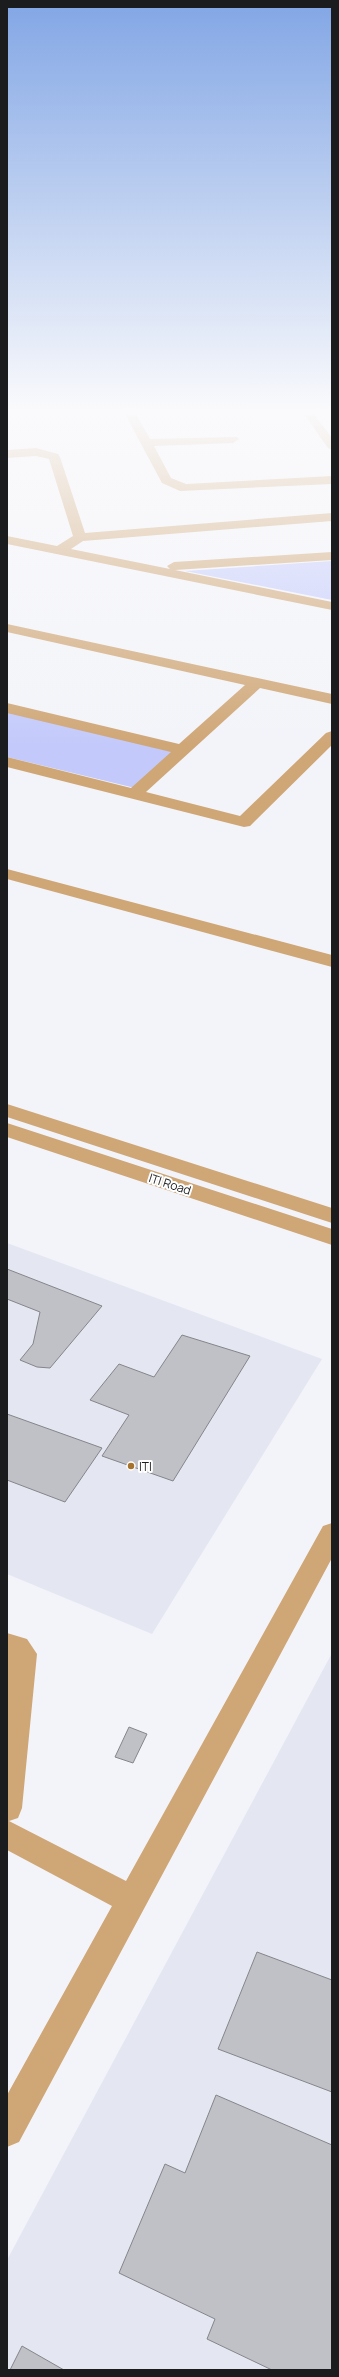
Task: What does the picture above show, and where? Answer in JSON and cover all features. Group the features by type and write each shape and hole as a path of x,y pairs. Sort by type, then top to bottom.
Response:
{"street":[{"path":"76,525 80,537"},
{"path":"60,550 80,537 232,525"},
{"path":"7,540 332,606"},
{"path":"146,568 332,556"},
{"path":"7,618 332,688"},
{"path":"7,628 332,699"},
{"path":"134,794 257,682"},
{"path":"7,708 184,750"},
{"path":"7,762 244,822 332,736"},
{"path":"7,874 332,961"},
{"name":"ITI Road","path":"7,1110 332,1216"},
{"name":"ITI Road","path":"7,1130 332,1237"},
{"path":"7,2130 332,1533"},
{"path":"7,1645 16,1647 23,1654 7,1808"},
{"path":"7,1834 132,1901"}],"shaded area":[{"path":"332,561 332,600 185,571"},
{"path":"7,712 174,752 135,788 7,757"},
{"name":"ITI","path":"7,1243 322,1359 152,1634 7,1574"},
{"path":"332,1653 332,2370 7,2370 7,2260"}],"building":[{"path":"7,1269 102,1306 50,1368 37,1367 20,1360 33,1344 40,1312 7,1299"},
{"path":"182,1335 250,1356 173,1481 102,1456 129,1415 90,1400 119,1364 154,1377"},
{"path":"7,1414 102,1448 65,1502 7,1480"},
{"path":"129,1727 147,1734 133,1763 115,1757"},
{"path":"257,1952 332,1980 332,2092 218,2049"},
{"path":"216,2095 332,2145 332,2370 272,2370 207,2339 215,2319 119,2273 165,2164 185,2173"},
{"path":"22,2346 64,2370 10,2370"}],"place":[{"name":"ITI","path":"131,1466"}]}
